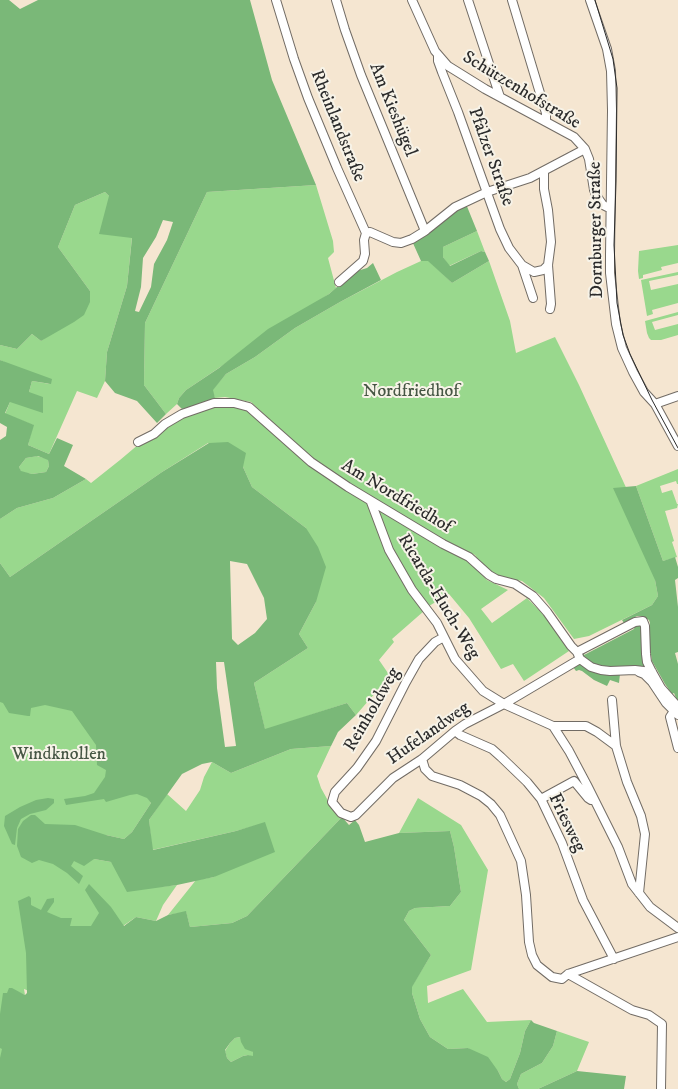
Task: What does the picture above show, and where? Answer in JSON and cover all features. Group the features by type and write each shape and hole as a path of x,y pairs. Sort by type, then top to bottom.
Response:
{"street":[{"name":"Rheinlandstraße","path":"276,0 308,98 366,233"},
{"name":"Am Kieshügel","path":"336,0 361,75 425,230"},
{"name":"Schützenhofstraße","path":"412,0 438,55 448,66 574,137 585,149 589,159 596,195 607,208 610,208"},
{"path":"468,0 500,97"},
{"path":"512,0 546,113 546,121"},
{"name":"Dornburger Straße","path":"590,0 607,49 611,71 610,274 616,324 622,348 633,372 644,392 655,404 678,446"},
{"name":"Pfälzer Straße","path":"438,55 438,61 500,228 509,248 522,265 533,298"},
{"path":"339,282 363,261 366,254 364,240 366,233 370,232 393,242 412,239 455,207 487,192 544,172 585,149"},
{"path":"544,172 544,189 551,242 548,264 550,310"},
{"path":"522,265 534,272 543,270 548,264"},
{"path":"655,404 678,396"},
{"name":"Am Nordfriedhof","path":"138,442 154,434 164,424 185,413 214,403 234,403 249,407 311,462 348,487 443,544 469,557 489,575 515,584 533,596 578,655"},
{"name":"Ricarda-Huch-Weg","path":"371,502 389,550 412,590 437,623 455,659 484,691 504,704 553,726"},
{"name":"Hufelandweg","path":"332,802 341,813 350,817 356,816 393,778 422,759 465,724 504,704 578,655 636,622 643,621 645,626 646,654 652,672 677,711"},
{"name":"Reinholdweg","path":"332,802 335,792 357,768 376,741 420,659 435,642 444,637"},
{"path":"578,655 591,667 601,670 652,672"},
{"path":"635,670 644,674 652,682 666,703 677,711 670,717 678,748"},
{"path":"612,700 616,746 627,782 641,816 645,834 639,893"},
{"path":"616,746 586,726 553,726 587,784 618,847 632,884 650,907 678,928"},
{"name":"Friesweg","path":"455,731 492,749 527,782 541,799 562,843 583,900 614,959"},
{"path":"422,759 425,768 432,776 481,796 500,815 521,861 532,955 537,965 552,977 562,979 568,974 678,937"},
{"path":"541,799 574,781 588,798 594,799"},
{"path":"568,974 632,1010 649,1015 662,1024 661,1089"}],"green space":[{"path":"0,0 9,0 20,9 38,0 250,0 272,80 316,185 207,192 145,323 144,385 166,414 157,423 137,401 115,393 105,381 107,352 127,286 132,238 99,234 109,196 105,192 75,205 58,247 90,291 90,302 84,315 41,341 32,334 17,349 0,345","holes":["163,220 173,222 167,240 154,264 151,287 139,312 135,311 141,287 143,258 156,237"]},
{"path":"316,185 333,241 334,252 328,258 336,288 186,390 179,398 177,404 166,414 144,385 145,323 207,192"},
{"path":"105,192 132,237 127,286 107,352 105,381 97,398 77,391 49,454 28,445 33,425 5,414 10,402 29,392 32,381 50,384 0,360 0,345 17,349 32,334 41,341 90,291 58,247 75,205"},
{"path":"466,204 477,231 443,247 443,257 450,266 481,251 485,252 489,261 452,283 428,261 421,261 412,241 457,208"},
{"path":"477,231 485,252 481,251 449,266 443,257 443,247"},
{"path":"678,245 678,263 661,267 662,270 643,275 643,278 639,279 639,251"},
{"name":"Nordfriedhof","path":"428,260 452,283 489,261 510,321 516,353 555,337 662,566 655,580 658,596 652,605 589,636 574,639 544,598 522,581 499,577 484,568 475,555 443,541 341,481 312,459 251,402 225,397 215,398 212,390 226,374 255,357 295,328 397,272 421,261"},
{"path":"373,263 381,280 295,328 255,357 226,374 213,390 215,398 182,409 177,404 179,398 186,390 219,368 268,329 329,294 354,272 367,268"},
{"path":"678,272 678,275 649,281 651,290 678,284 678,303 652,310 653,314 647,316 641,280"},
{"path":"678,312 678,315 652,322 655,330 678,324 678,335 661,340 651,340 649,338 645,321"},
{"path":"0,360 52,379 51,384 32,381 29,392 43,397 43,413 10,402 5,413 34,425 28,445 49,454 57,438 73,445 64,466 86,479 53,498 17,508 0,519 0,440 6,436 7,427 0,423","holes":["38,456 48,460 49,466 46,472 32,474 21,471 19,467 26,458"]},
{"path":"233,405 247,409 369,503 424,611 392,639 394,642 379,660 390,676 356,715 347,703 265,730 254,683 308,648 299,634 316,602 306,528 252,487 243,467 208,443 162,472 10,577 0,563 0,519 17,508 53,498 86,479 91,483 139,444 181,417 215,406"},
{"path":"228,442 246,453 243,467 252,487 306,528 318,547 326,567 316,602 299,634 308,648 254,683 265,729 347,703 356,715 338,732 331,746 291,749 231,773 212,762 202,764 182,774 149,820 153,850 236,831 265,822 275,852 214,877 177,885 127,892 111,862 94,859 84,866 74,861 71,866 83,876 79,884 53,864 39,860 32,863 21,857 17,846 18,829 23,821 31,815 35,815 45,824 75,825 124,839 132,832 151,803 147,798 137,794 106,802 104,799 66,805 64,799 94,793 105,777 106,770 97,765 96,745 72,711 45,705 31,708 30,716 28,716 9,713 3,703 0,702 0,563 10,577 162,472 209,443","holes":["230,561 247,564 264,598 267,619 255,633 238,645 232,639","216,662 224,662 236,746 225,747 217,688"]},
{"path":"37,456 48,459 49,466 46,472 32,474 21,472 19,467 26,458"},
{"path":"678,469 678,484 676,481 660,486 662,493 672,490 678,504 677,508 665,511 677,557 663,561 636,486"},
{"path":"636,486 663,561 675,557 678,567 678,578 675,580 678,607 678,652 675,653 678,664 678,701 674,693 672,694 665,684 652,661 649,620 642,616 637,616 624,623 622,620 652,605 658,596 655,580 613,488"},
{"path":"375,507 465,558 487,580 508,590 481,609 492,623 527,598 541,612 569,651 524,681 513,664 501,669 469,618 449,594 429,606 392,550"},
{"path":"636,623 642,624 647,668 608,669 597,666 581,655 582,652 585,651 584,655 634,629"},
{"path":"580,663 593,672 600,674 620,674 619,683 610,680 607,686 594,680 582,671 576,671 573,667"},
{"name":"Windknollen","path":"83,696 151,803 132,832 124,839 106,835 74,860 94,859 111,862 159,887 177,885 163,905 156,921 136,917 29,991 24,989 25,995 18,992 0,1069 0,702"},
{"path":"331,746 317,776 331,806 342,817 247,916 232,923 190,927 186,912 168,915 196,880 214,877 265,823 152,850 149,820 167,794 186,811 200,790 212,762 231,773 291,749"},
{"path":"418,798 461,825 488,870 471,970 427,986 428,1003 463,989 487,1022 531,1020 525,1031 520,1053 510,1079 506,1082 498,1071 468,1048 448,1049 430,1037 420,1019 412,993 412,986 431,955 404,920 409,911 415,908 450,906 461,892 450,831 399,833"},
{"path":"54,799 54,803 46,810 30,814 21,819 17,828 15,845 12,844 4,826 5,816 36,800"},
{"path":"342,817 349,825 355,820 359,825 365,842 399,833 450,831 461,892 450,906 415,908 409,911 404,920 431,955 412,987 420,1019 430,1037 448,1049 468,1048 488,1057 506,1082 510,1079 520,1053 525,1031 531,1020 534,1023 557,1031 553,1046 542,1063 521,1074 517,1084 519,1089 0,1089 0,1058 2,1049 0,1048 0,1014 3,993 7,993 9,988 12,988 25,995 27,993 26,953 18,901 29,896 31,898 31,905 41,910 47,899 54,898 54,902 47,912 61,918 72,918 70,926 91,926 99,913 85,890 89,884 111,907 124,926 136,917 156,921 168,915 186,911 190,927 232,923 247,916","holes":["240,1037 245,1049 253,1052 253,1056 243,1056 231,1062 227,1058 225,1050 235,1038"]},
{"path":"557,1031 589,1042 577,1071 538,1089 519,1089 517,1084 521,1074 542,1063 553,1046"},
{"path":"240,1037 253,1052 253,1057 243,1056 231,1062 227,1058 225,1051 235,1038"},
{"path":"577,1071 626,1076 624,1089 538,1089"}],"tram line":[{"path":"595,0 613,59 617,88 614,245 617,303 623,335 630,354 678,448"}]}
